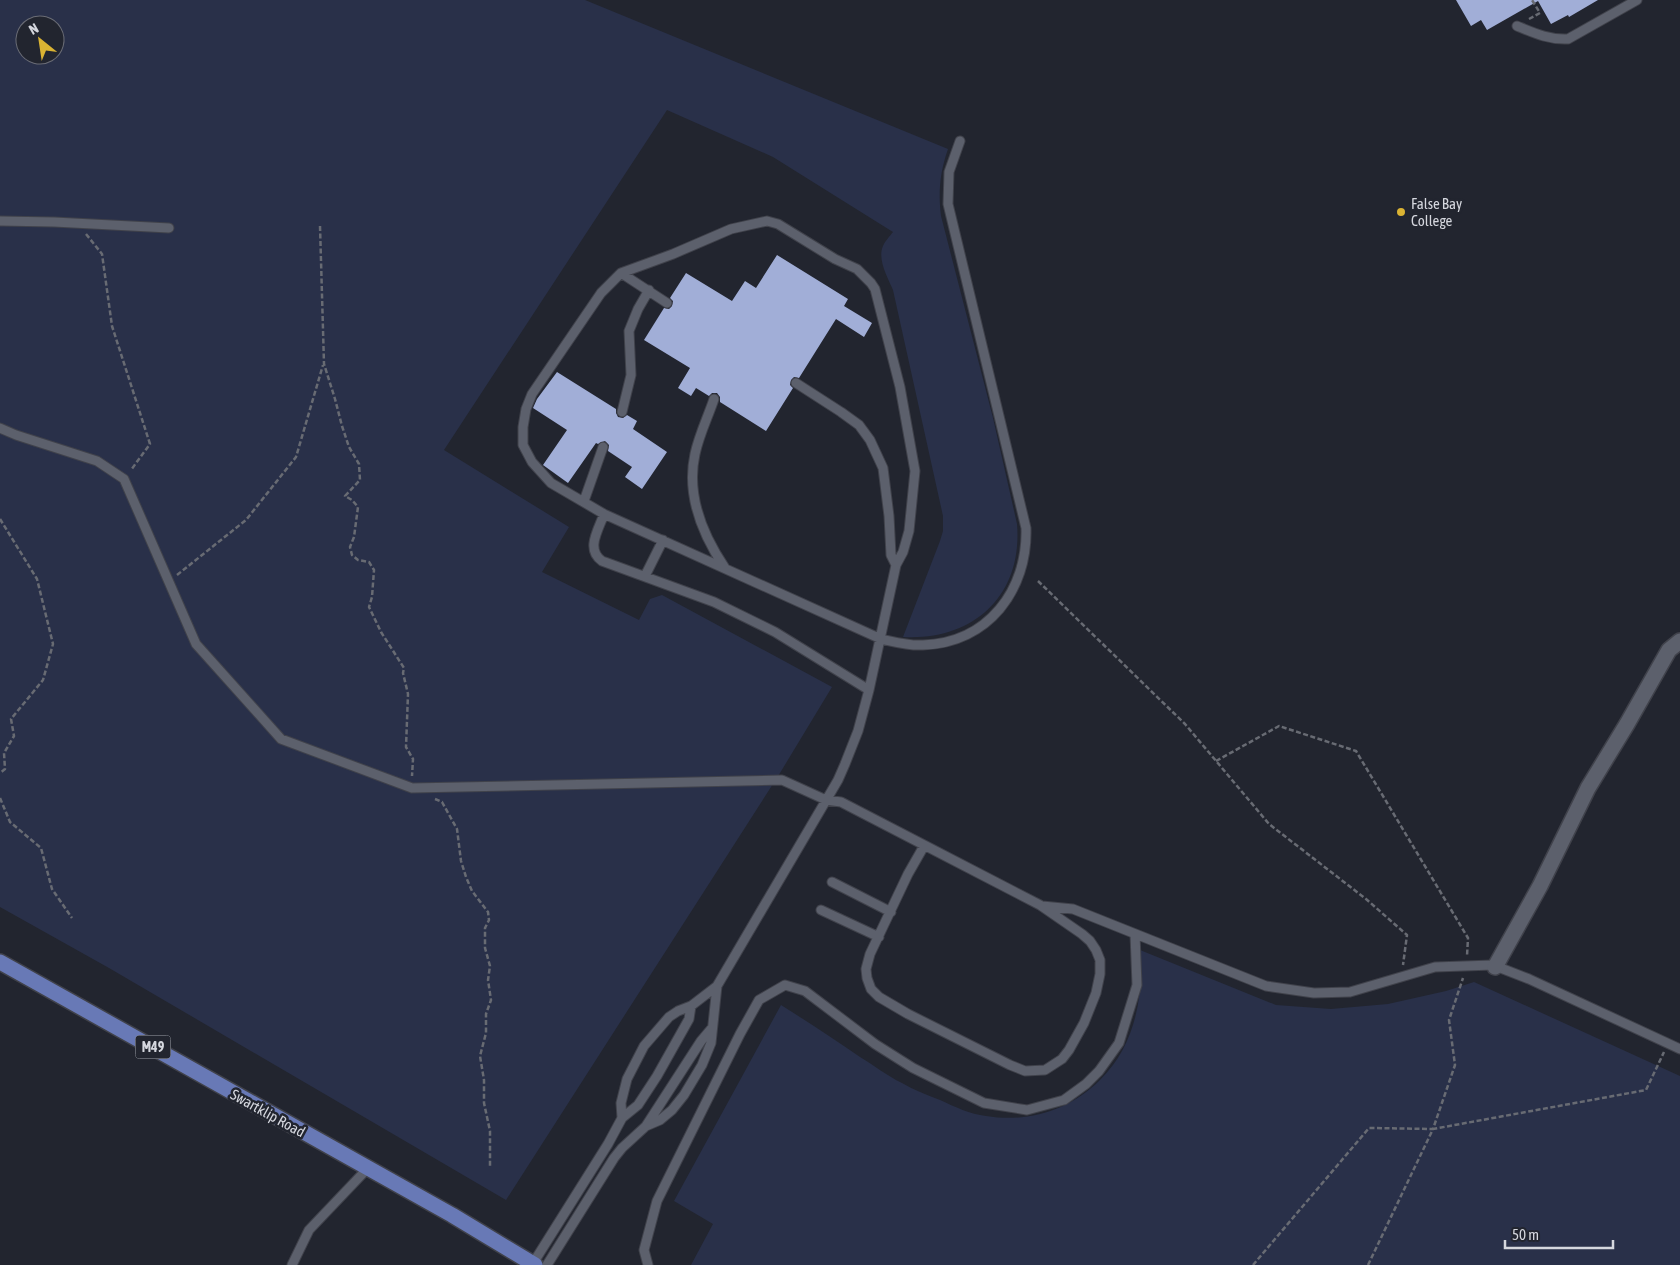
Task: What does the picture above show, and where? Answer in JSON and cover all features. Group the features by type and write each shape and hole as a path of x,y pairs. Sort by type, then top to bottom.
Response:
{"main road":[{"name":"Swartklip Road","path":"0,962 452,1215 537,1265"}],"street":[{"path":"1495,967 1540,886 1588,788 1669,650 1680,641"}],"lane":[{"path":"1517,26 1542,36 1568,39 1637,0"},
{"path":"622,1118 620,1103 627,1079 644,1046 669,1017 690,1006 717,986 826,800 845,764 858,731 881,639 896,565 903,552 908,530 914,471 900,387 875,289 857,269 835,259 778,224 767,221 731,229 673,254 621,273 601,293 579,323 532,394 526,409 523,427 524,445 532,462 551,483 604,514 881,639 911,645 924,645 950,641 974,630 995,614 1009,597 1020,576 1026,553 1026,528 948,204 949,172 960,141"},
{"path":"0,222 77,223 169,228"},
{"path":"621,273 667,302"},
{"path":"622,412 631,375 629,332 638,309 649,290"},
{"path":"796,383 858,425 870,440 883,468 889,516 891,555 896,565"},
{"path":"714,399 695,452 693,466 694,489 696,508 702,528 726,570"},
{"path":"0,428 97,461 124,479 196,644 281,739 412,788 782,780 826,800 841,802 1040,905 1090,941 1100,960 1100,974 1096,993 1084,1023 1062,1059 1044,1070 1026,1071 1010,1065 908,1014 879,997 871,989 866,969 870,954 908,874 924,846"},
{"path":"584,501 603,448"},
{"path":"604,514 592,547 596,557 602,561 714,602 775,632 869,690"},
{"path":"645,576 663,540"},
{"path":"832,882 891,912"},
{"path":"1040,905 1073,909 1266,986 1314,993 1350,992 1401,976 1435,968 1492,965 1529,979 1680,1049"},
{"path":"821,910 879,937"},
{"path":"648,1265 644,1250 657,1201 740,1034 759,1000 785,985 805,991 875,1044 913,1068 984,1103 1027,1110 1064,1100 1086,1084 1099,1071 1119,1043 1137,985 1134,934"},
{"path":"646,1126 666,1116 688,1088 708,1052 711,1043 717,986"},
{"path":"537,1265 622,1118 638,1105 657,1076 689,1019 690,1006"},
{"path":"537,1265 614,1158 646,1126 701,1041 712,1028"},
{"path":"292,1265 309,1230 368,1168"}],"path":[{"path":"1517,26 1540,13 1532,0"},
{"path":"77,223 102,254 112,326 150,444 124,479"},
{"path":"320,226 324,364 347,440 359,464 360,480 345,496 358,507 354,537 350,547 352,555 358,560 369,562 374,570 372,597 369,607 374,619 404,668 403,673 408,694 406,747 413,760 412,788"},
{"path":"168,582 246,520 296,457 324,364"},
{"path":"0,519 37,580 53,644 44,680 11,719 14,736 4,753 5,769 0,773"},
{"path":"1038,581 1185,724 1269,824 1366,899 1407,935 1401,976"},
{"path":"0,798 10,822 42,848 52,888 72,918"},
{"path":"434,799 442,802 457,829 461,861 466,877 472,891 488,912 489,920 485,928 484,948 490,966 488,980 491,1000 486,1014 486,1033 480,1056 484,1080 484,1103 490,1131 490,1167"},
{"path":"1368,1265 1433,1129 1646,1090 1668,1044"}],"shaded area":[{"path":"0,0 585,0 948,149 940,182 941,216 993,418 1017,524 1017,550 1012,573 1002,592 988,609 971,622 951,631 928,636 903,637 940,541 943,531 943,516 893,290 881,257 883,246 893,232 773,157 667,110 444,450 569,527 542,572 639,620 650,599 662,595 832,687 780,773 506,1200 109,968 0,907"},
{"path":"1140,950 1276,1005 1331,1009 1388,1004 1446,991 1474,982 1680,1076 1680,1265 691,1265 713,1224 674,1201 781,1005 911,1088 963,1110 980,1115 1002,1118 1033,1116 1062,1106 1088,1090 1112,1067 1122,1052 1135,1019 1138,1002 1141,967"}],"building":[{"path":"1456,0 1598,0 1569,17 1568,15 1551,24 1538,1 1487,30 1481,20 1471,26"},
{"path":"777,255 848,299 844,306 872,323 864,337 836,319 799,378 794,377 791,380 790,385 793,388 766,431 720,402 720,397 717,393 712,393 709,396 696,388 691,396 678,388 690,368 644,340 664,308 669,309 672,306 673,301 670,298 686,273 732,301 745,281 756,288"},
{"path":"557,372 616,409 618,417 623,418 627,415 637,421 633,429 667,452 642,489 625,477 632,467 608,451 609,445 605,441 596,443 568,483 543,465 567,430 533,408 537,399"}],"place":[{"name":"False Bay College","path":"1401,212"}]}
